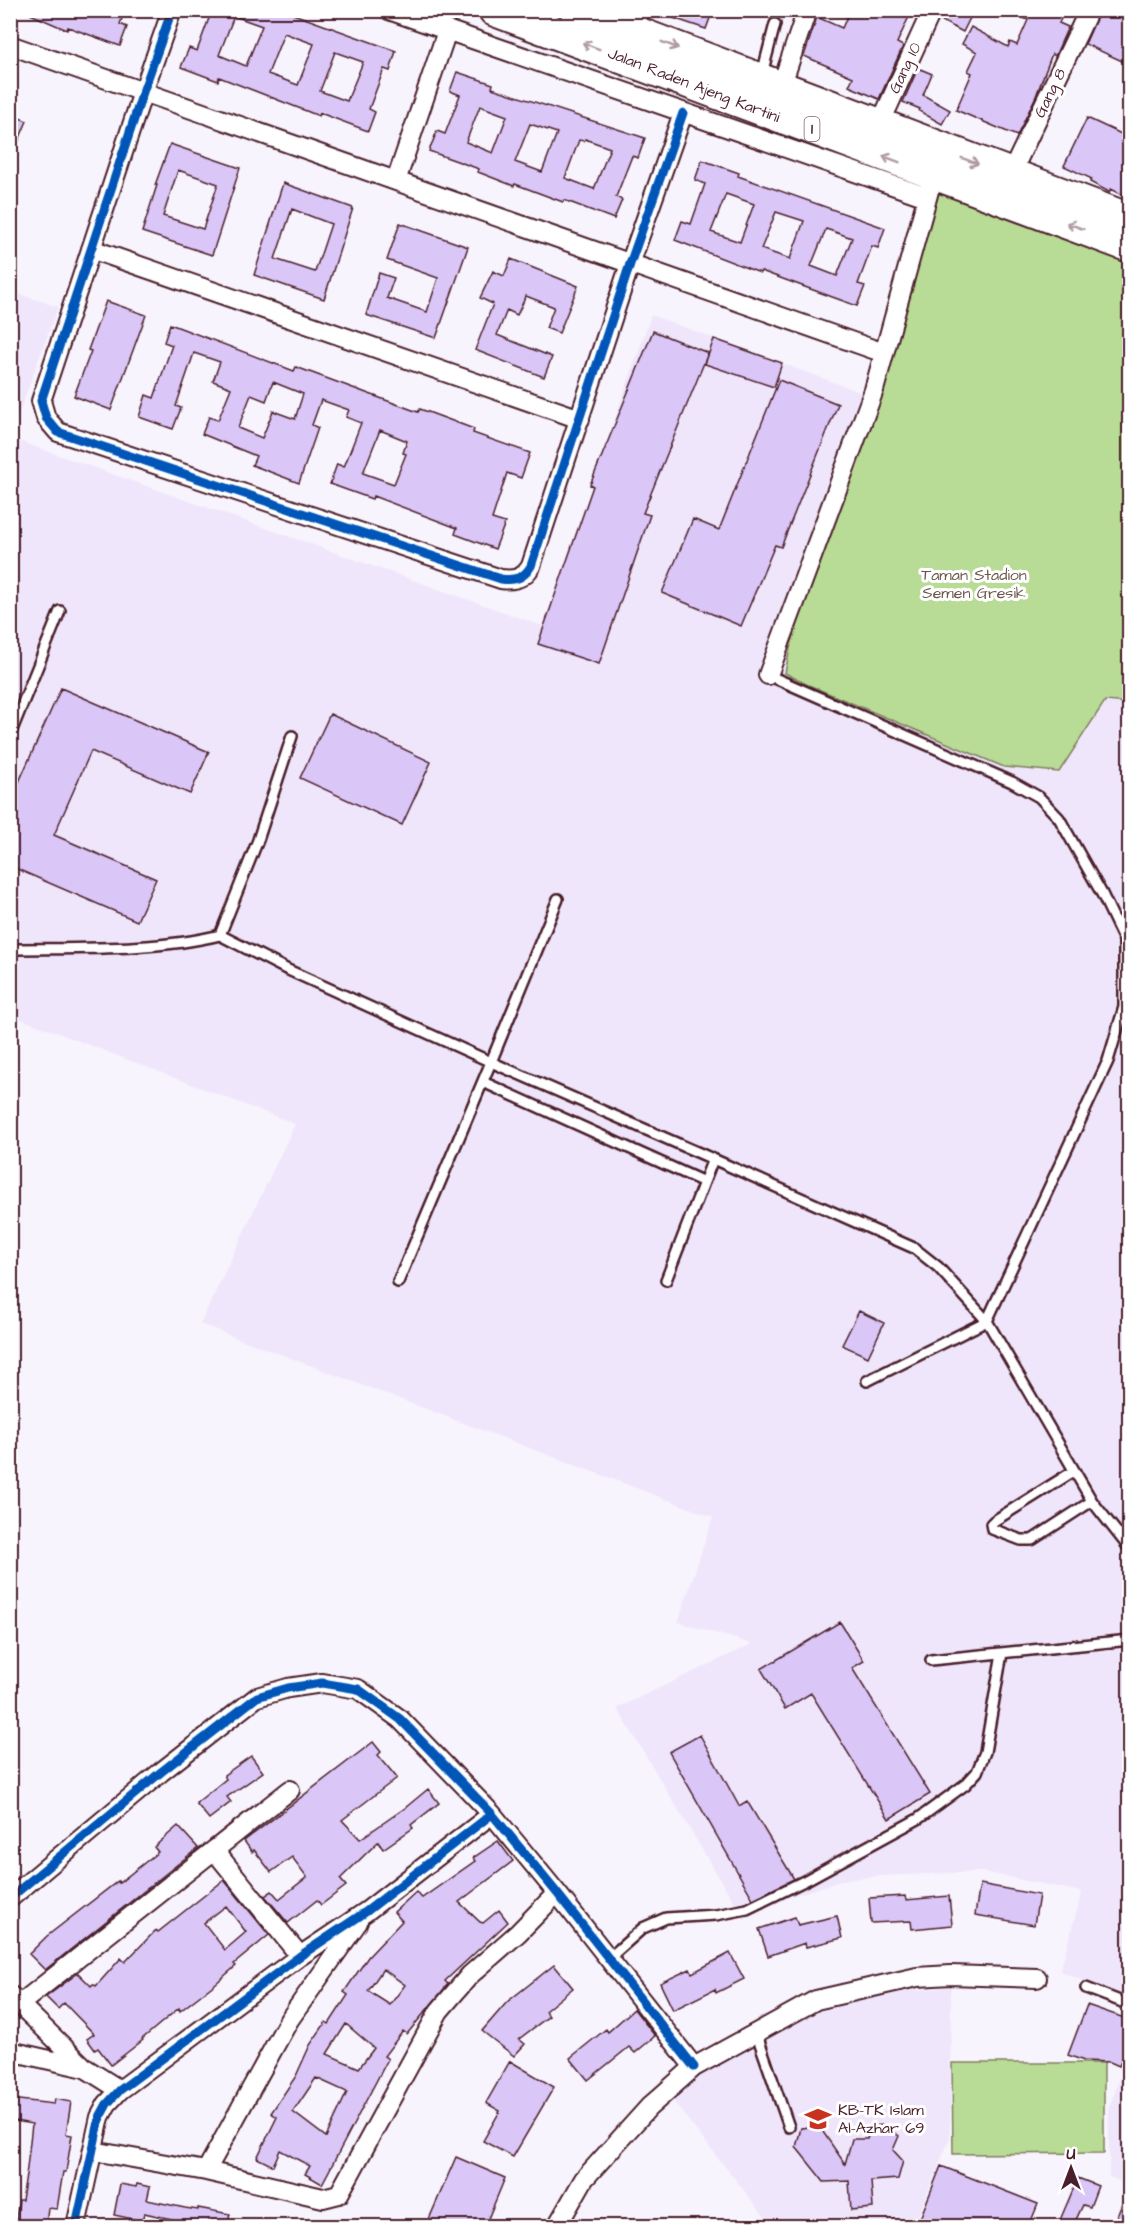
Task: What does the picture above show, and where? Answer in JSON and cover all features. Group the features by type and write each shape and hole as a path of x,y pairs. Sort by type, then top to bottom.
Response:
{"highway":[{"name":"Jalan Raden Ajeng Kartini","path":"495,10 930,186 1130,246"},
{"name":"Jalan Raden Ajeng Kartini","path":"576,10 637,20 771,83 1130,220"}],"street":[{"path":"172,10 41,401 46,418 58,432 501,579 512,580 526,574 531,566 630,264 683,113"},
{"path":"389,10 683,113 930,186 874,390 768,675"},
{"path":"771,83 807,10"},
{"name":"Gang 10","path":"879,126 932,10"},
{"name":"Gang 8","path":"1010,176 1089,10"},
{"path":"396,181 447,31"},
{"path":"10,45 884,353"},
{"path":"92,249 580,419"},
{"path":"10,1898 161,1772 257,1697 288,1688 322,1683 358,1689 400,1719 492,1814 694,2067"},
{"path":"120,2090 85,2068 15,2000 290,1790"},
{"path":"76,2226 100,2117 107,2104 120,2090 300,1956 367,1911 492,1814"},
{"path":"214,1850 300,1956"},
{"path":"93,2151 206,2171 323,2198 339,2194 440,2011 470,1976 518,1933 557,1893"},
{"path":"206,2171 290,2020 367,1911"},
{"path":"557,2226 584,2179 649,2106 694,2067 816,2000 917,1977 951,1975 1037,1978"},
{"path":"10,2051 85,2068"}],"lane":[{"path":"771,83 765,66 775,24"},
{"path":"10,735 60,610"},
{"path":"768,675 1012,782 1039,797 1059,818 1102,894 1124,940 1127,972 1124,1007 1108,1061 987,1321 867,1381"},
{"path":"220,935 258,840 292,736"},
{"path":"398,1282 558,899"},
{"path":"10,949 98,948 196,941 220,935 286,969 491,1062 914,1248 938,1267 987,1321 1092,1501 1130,1549"},
{"path":"483,1082 704,1182"},
{"path":"666,1280 713,1159"},
{"path":"1074,1471 994,1521 992,1529 1021,1540 1032,1540 1092,1501"},
{"path":"931,1660 1130,1640"},
{"path":"608,1959 643,1928 666,1918 735,1912 757,1904 918,1819 966,1784 977,1772 985,1752 1002,1653"},
{"path":"1086,1988 1130,2005"},
{"path":"756,2032 789,2127"}],"shaded area":[{"path":"1129,247 1129,2000 1060,1971 1082,1892 982,1872 879,1876 844,1880 792,1896 744,1919 617,1708 752,1644 678,1622 713,1517 200,1324 295,1124 11,1015 10,438 543,626 651,315 871,396"},
{"path":"10,291 58,307 11,435"},
{"name":"KB-TK Islam Al-Azhar 69","path":"951,1987 950,2138 914,2226 772,2226 672,2100 717,2060 798,2018 884,1993"},
{"path":"1129,2055 1129,2185 1109,2177 1109,2107"}],"green space":[{"name":"Taman Stadion Semen Gresik","path":"942,176 1129,247 1129,703 1105,701 1059,772 1004,767 806,684 785,673 790,648"},
{"path":"952,2063 1104,2063 1104,2153 953,2154"}],"building":[{"path":"21,10 125,10 120,24 127,27 120,46 68,27 67,30"},
{"path":"212,10 282,10 396,51 390,71 384,69 369,109 375,112 368,131 320,113 319,116 219,77 218,81 181,67 189,48 197,51","holes":["234,16 262,26 246,66 219,55","284,33 314,44 298,85 268,74","335,52 363,62 347,101 320,91"]},
{"path":"659,10 713,10 706,29 658,13"},
{"path":"850,10 912,10 897,43 903,46 879,99 849,86 853,77 804,56 817,17 842,28"},
{"path":"943,10 974,10 963,32 940,20"},
{"path":"1006,10 1065,10 1059,23 1068,27 1055,56 1052,54 1017,136 956,110 972,73 968,71 977,52 962,44 971,27 1008,47 1010,42 1017,45 1028,20"},
{"path":"1100,10 1130,10 1130,45 1122,61 1085,44"},
{"path":"918,68 932,74 923,95 950,110 942,124 919,111 920,109 903,102"},
{"path":"457,72 493,84 492,88 645,138 638,158 632,156 616,197 622,200 614,219 564,200 563,202 515,184 514,186 478,172 479,169 429,151 437,131 445,134 460,95 450,91","holes":["480,106 507,116 493,153 466,142","530,124 557,133 542,172 515,162","585,139 610,148 594,189 565,178 579,140 584,141"]},
{"path":"10,114 27,121 11,159 10,159"},
{"path":"1087,118 1130,138 1130,180 1123,195 1111,189 1109,192 1090,182 1092,179 1064,166"},
{"path":"170,144 240,168 212,255 142,232 157,185 155,185","holes":["178,170 218,184 203,229 163,216"]},
{"path":"702,160 739,173 738,176 885,228 878,248 872,246 858,284 865,286 857,306 761,271 760,273 675,240 682,221 691,224 705,184 695,180","holes":["726,194 754,204 740,242 711,232","776,212 804,221 790,259 761,249","826,229 852,238 837,276 811,266"]},
{"path":"283,183 353,208 324,299 254,275","holes":["292,209 331,224 315,272 275,259"]},
{"path":"400,223 468,247 436,338 366,315 379,273 394,278 387,298 427,312 438,278 387,260"},
{"path":"511,259 578,286 559,333 546,328 554,307 526,296 517,315 507,310 497,335 552,357 544,377 475,350 493,304 480,298 493,271 504,276"},
{"path":"106,301 146,315 111,410 74,396"},
{"path":"170,324 294,371 296,367 418,412 420,409 474,429 473,433 530,453 521,478 507,473 492,519 505,523 495,549 455,534 457,528 373,496 372,499 330,484 337,464 344,467 361,423 346,417 349,410 321,400 312,425 318,428 299,483 252,465 256,456 202,434 209,417 218,420 231,388 213,381 220,362 194,353 176,406 181,408 173,429 139,417 146,395 154,398 172,345 164,342","holes":["273,382 303,394 295,419 273,411 262,438 238,428 251,395 266,401","380,430 407,441 403,453 406,454 394,484 363,473"]},
{"path":"653,331 708,353 643,513 650,515 599,664 538,644 593,486 590,485"},
{"path":"714,339 782,363 774,387 705,364"},
{"path":"779,380 838,404 781,547 775,545 741,626 662,593 693,519 719,530"},
{"path":"61,688 209,752 190,794 91,751 54,835 156,879 137,921 10,866 10,802"},
{"path":"330,714 431,762 402,825 300,778"},
{"path":"859,1311 884,1323 868,1357 842,1345"},
{"path":"840,1622 864,1661 852,1668 930,1794 889,1819 811,1693 785,1709 761,1669"},
{"path":"700,1735 739,1806 747,1801 794,1879 753,1899 669,1752"},
{"path":"373,1742 381,1752 378,1755 397,1778 342,1820 360,1839 428,1789 439,1803 411,1825 413,1828 383,1849 378,1842 340,1879 346,1886 321,1905 317,1900 288,1923 265,1896 272,1891 279,1899 307,1877 292,1857 271,1872 244,1841"},
{"path":"251,1756 263,1772 227,1797 231,1802 209,1819 196,1803 226,1779 224,1775"},
{"path":"178,1826 198,1848 45,1970 29,1954 47,1936 158,1852 154,1847"},
{"path":"498,1841 513,1861 459,1902 480,1922 483,1923 499,1910 508,1922 445,1981 448,1984 407,2034 403,2031 384,2056 388,2059 322,2184 305,2174 310,2166 280,2150 273,2166 257,2158 277,2117 271,2113 296,2076 310,2045 326,2022 329,2024 348,1995 344,1992 368,1957 402,1921 394,1912 416,1892 422,1898 475,1861 473,1858","holes":["383,1969 405,1985 390,2005 368,1991","346,2024 374,2048 359,2068 327,2054","316,2078 347,2092 326,2137 293,2112"]},
{"path":"224,1880 269,1935 234,1964 236,1966 215,1984 180,2011 179,2008 111,2065 98,2048 95,2050 87,2039 94,2034 64,2003 58,2009 46,1997 78,1973 91,1986 93,1984 96,1986 121,1958 125,1962 156,1930 158,1932","holes":["226,1906 246,1932 225,1950 204,1923"]},
{"path":"980,1884 1039,1895 1034,1925 975,1915"},
{"path":"905,1896 906,1900 949,1896 952,1925 912,1929 911,1921 871,1923 869,1898"},
{"path":"837,1916 842,1938 806,1947 805,1943 768,1956 759,1929 795,1917 798,1925"},
{"path":"730,1953 744,1979 716,1993 715,1989 673,2010 660,1983 690,1969 692,1973"},
{"path":"554,1965 573,1988 545,2011 549,2016 519,2039 525,2044 514,2056 482,2031 507,2002"},
{"path":"1087,2005 1130,2020 1130,2039 1119,2066 1110,2062 1084,2061 1068,2055"},
{"path":"634,2009 655,2036 635,2053 629,2047 588,2080 570,2058 606,2029 608,2032"},
{"path":"510,2061 554,2087 513,2157 483,2141 500,2111 486,2103"},
{"path":"10,2099 54,2104 55,2099 71,2102 66,2134 72,2135 66,2172 63,2172 57,2209 48,2208 46,2226 15,2226 19,2200 22,2200 32,2124 10,2120"},
{"path":"885,2125 899,2136 893,2150 903,2161 898,2179 871,2181 873,2208 851,2210 849,2181 824,2182 796,2147 801,2128 819,2126 845,2164 852,2139 867,2139 871,2126"},
{"path":"456,2157 505,2178 485,2226 426,2226"},
{"path":"941,2166 1038,2204 1029,2226 917,2226"},
{"path":"1078,2178 1098,2186 1090,2207 1083,2205 1073,2226 1060,2220"},
{"path":"120,2184 150,2187 147,2200 230,2214 227,2226 203,2226 144,2213 142,2221 114,2215"},
{"path":"1129,2187 1130,2226 1113,2226"}],"cycle path":[{"path":"172,10 41,401 46,418 58,432 501,579 519,578 531,566 630,264 683,113"},
{"path":"10,1898 161,1772 257,1697 288,1688 322,1683 358,1689 400,1719 492,1814"},
{"path":"76,2226 100,2117 107,2104 120,2090 300,1956 367,1911 492,1814 694,2067"}],"place":[{"name":"KB-TK Islam Al-Azhar 69","path":"818,2119"}]}
